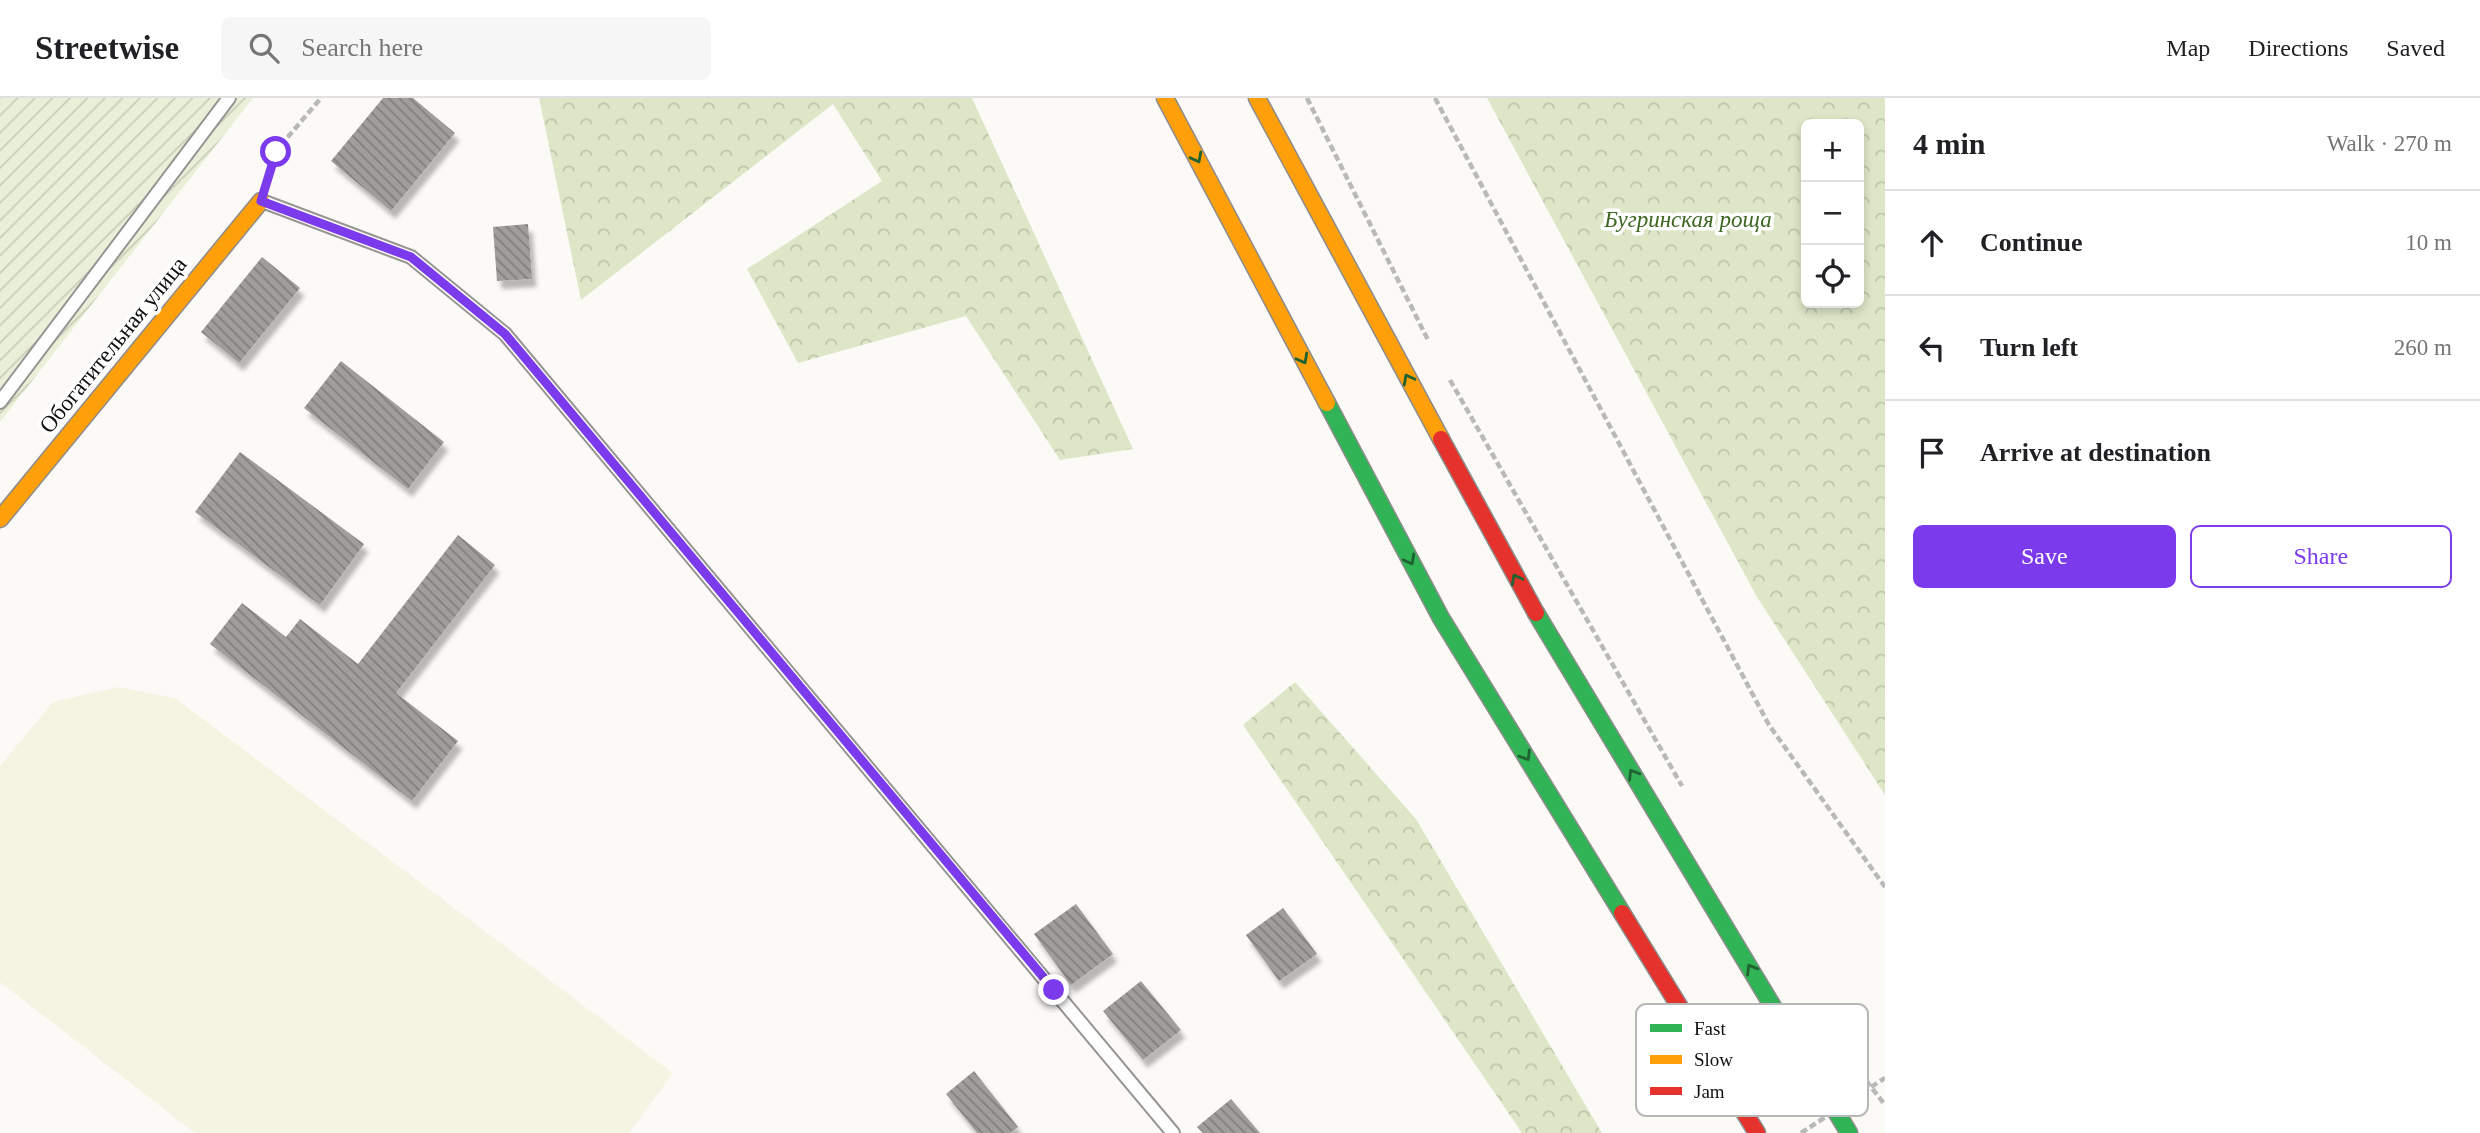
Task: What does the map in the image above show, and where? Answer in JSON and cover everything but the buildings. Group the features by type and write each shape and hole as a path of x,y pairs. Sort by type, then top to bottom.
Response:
{"main road":[{"path":"1165,98 1441,618 1678,1004"},
{"path":"1257,98 1525,595 1771,1004"},
{"name":"Обогатительная улица","path":"0,519 261,201"},
{"path":"1747,1116 1757,1133"},
{"path":"1839,1116 1849,1133"}],"lane":[{"path":"0,402 229,98"},
{"path":"261,201 411,257 505,334 1173,1133"}],"path":[{"path":"261,201 276,152 321,98"},
{"path":"1307,98 1432,347"},
{"path":"1435,98 1769,724 1885,887"},
{"path":"1445,371 1685,791"},
{"path":"1868,1089 1885,1078"},
{"path":"1868,1083 1885,1104"},
{"path":"1801,1133 1827,1116"}],"green space":[{"path":"0,98 253,98 0,422"},
{"path":"539,98 972,98 1133,449 1060,460 966,316 798,363 747,269 882,181 833,104 581,300"},
{"name":"Бугринская роща","path":"1487,98 1885,98 1885,795 1757,597"},
{"path":"1295,682 1416,819 1602,1133 1522,1133 1243,725"},
{"path":"118,687 175,698 673,1073 629,1133 195,1133 0,982 0,766 53,702"}],"traffic: fast":[{"path":"1327,403 1441,618 1622,913"},
{"path":"1536,613 1771,1004"},
{"path":"1839,1116 1849,1133"}],"traffic: slow":[{"path":"1165,98 1327,403"},
{"path":"1257,98 1441,439"},
{"path":"0,519 261,201"}],"traffic: jam":[{"path":"1441,439 1536,613"},
{"path":"1622,913 1678,1004"},
{"path":"1747,1116 1757,1133"}],"route":[{"path":"276,152 261,201 411,257 505,334 1054,990"}]}
